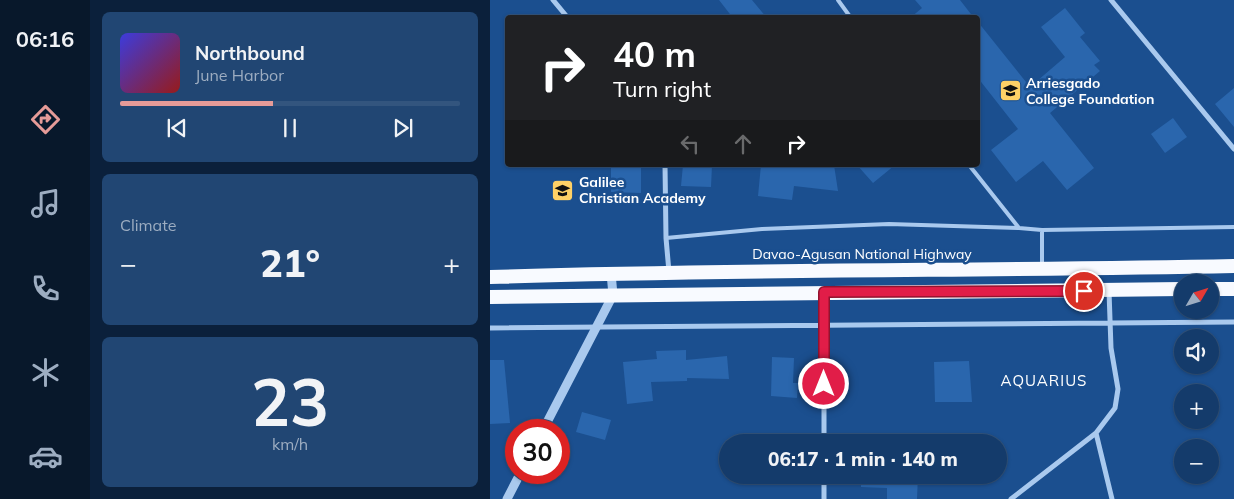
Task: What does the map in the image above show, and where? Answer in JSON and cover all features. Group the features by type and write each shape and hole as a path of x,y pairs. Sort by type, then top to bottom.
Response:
{"highway":[{"name":"Davao-Agusan National Highway","path":"490,277 669,272 1234,266"},
{"path":"1219,289 1234,288"},
{"path":"490,297 824,292 1174,290"}],"street":[{"path":"553,0 566,15"},
{"path":"1111,0 1234,149"},
{"path":"665,167 666,238 669,272"},
{"path":"549,419 612,295 612,273"},
{"path":"1011,499 1096,432 1114,408 1118,389 1111,348 1109,291"},
{"path":"824,292 824,434"},
{"path":"490,328 1234,322"},
{"path":"1096,432 1112,499"},
{"path":"507,499 515,484"},
{"path":"824,484 824,499"}],"lane":[{"path":"838,0 849,15"},
{"path":"971,167 1019,228"},
{"path":"666,238 762,228 890,224 1042,230 1234,227"},
{"path":"1042,230 1042,269"}],"building":[{"path":"719,0 752,0 764,15 731,15"},
{"path":"915,0 960,0 972,15 914,15 922,8"},
{"path":"1065,8 1085,33 1080,37 1100,61 1094,65 1100,71 1050,113 1094,168 1067,190 1043,161 1016,182 991,150 1018,129 980,81 980,24 1030,87 1065,57 1041,27"},
{"path":"1234,88 1234,127 1215,104"},
{"path":"1173,118 1187,137 1165,153 1151,134"},
{"path":"611,167 641,167 641,193 611,192"},
{"path":"683,167 712,167 711,187 681,186"},
{"path":"761,167 834,167 838,191 794,186 792,200 758,196"},
{"path":"859,167 893,167 873,183"},
{"path":"686,350 686,360 727,356 729,379 687,378 687,381 651,382 653,401 627,404 623,362 657,359 656,351"},
{"path":"772,357 794,358 793,383 798,383 797,398 771,396"},
{"path":"490,360 504,360 510,419 505,419 505,423 490,424"},
{"path":"969,361 972,402 935,402 934,362"},
{"path":"582,412 611,420 605,440 576,432"},
{"path":"861,484 918,484 917,499 887,499 887,488 861,487"}],"place":[{"name":"Arriesgado College Foundation","path":"1010,91"},
{"name":"Galilee Christian Academy","path":"563,190"}],"district":[{"name":"AQUARIUS","path":"1044,381"}],"route":[{"path":"824,384 824,292 1084,291"}]}
